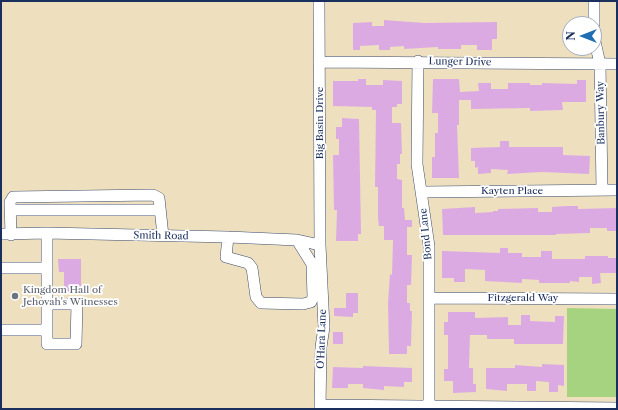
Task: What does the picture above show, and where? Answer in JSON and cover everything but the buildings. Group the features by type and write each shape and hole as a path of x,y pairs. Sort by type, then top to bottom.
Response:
{"street":[{"name":"Big Basin Drive","path":"319,1 320,245"},
{"path":"594,1 594,16"},
{"name":"Banbury Way","path":"598,56 600,64 602,190"},
{"name":"Lunger Drive","path":"319,62 617,64"},
{"name":"Bond Lane","path":"418,62 417,164 429,246 429,406"},
{"name":"Kayten Place","path":"422,192 617,190"},
{"path":"6,235 10,202 13,197 153,195 159,198 163,236"},
{"path":"47,233 47,268 47,304 47,344 76,344 77,304 47,304"},
{"name":"Smith Road","path":"6,235 47,233 228,237 297,240 320,245"},
{"path":"228,237 226,257 248,263 252,268 256,297 261,303 303,304 311,302 313,297 312,264 297,240"},
{"name":"O'Hara Lane","path":"320,245 324,327 321,347 320,407"},
{"path":"1,268 47,268"},
{"name":"Fitzgerald Way","path":"430,298 617,299"},
{"path":"1,330 47,330"},
{"path":"320,407 429,406 617,408"}],"green space":[{"path":"567,308 617,309 617,397 567,397"}],"place":[{"name":"Kingdom Hall of Jehovah's Witnesses","path":"15,296"}]}
